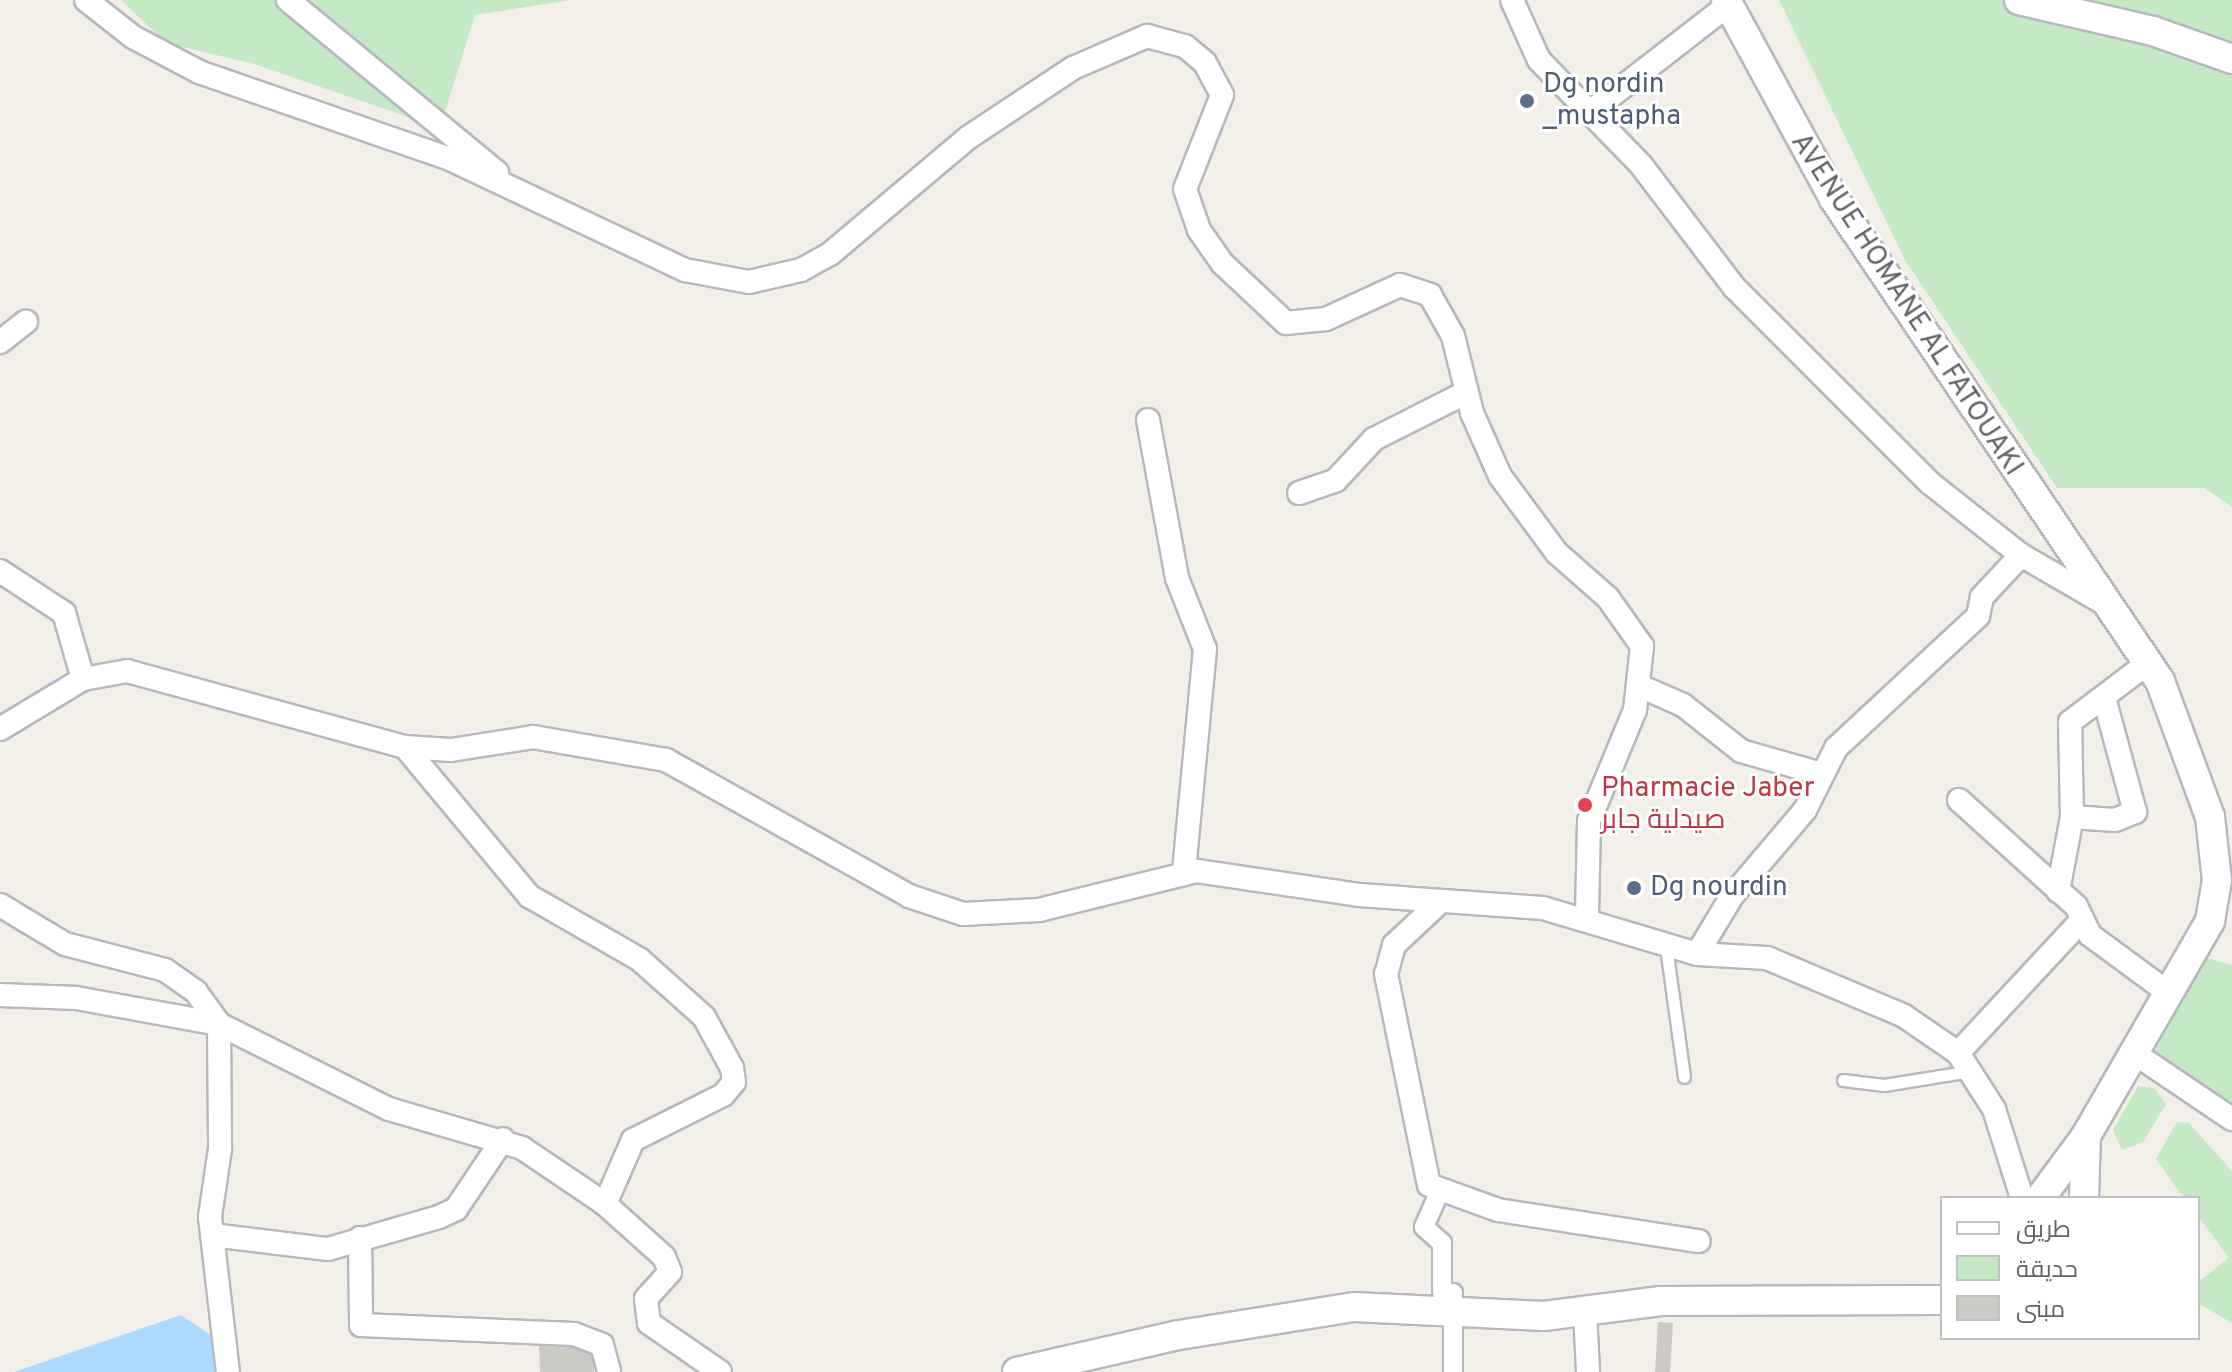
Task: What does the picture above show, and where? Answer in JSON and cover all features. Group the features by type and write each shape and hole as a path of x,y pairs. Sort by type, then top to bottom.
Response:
{"street":[{"path":"86,0 133,37 199,72 352,121 516,188 685,270 736,281 771,279 830,254 969,137 1073,68 1130,41 1167,38 1205,63 1222,95 1185,189 1199,230 1222,263 1286,323 1326,319 1400,285 1422,291 1444,314 1486,450 1525,513 1633,629 1645,664 1642,687 1589,821 1587,920"},
{"path":"288,0 516,188"},
{"path":"1512,0 1526,41 1589,113 1641,165 1734,287 1903,459 2021,555 2102,602"},
{"path":"2019,0 2153,31 2232,59"},
{"path":"1589,113 1727,3"},
{"name":"AVENUE HOMANE AL FATOUAKI","path":"1727,3 1834,199 2102,602 2149,662 2196,766 2217,858 2210,921 2086,1136 2030,1193"},
{"path":"0,342 26,322"},
{"path":"1299,493 1336,480 1374,439 1467,392"},
{"path":"1148,420 1177,578 1205,649 1184,871"},
{"path":"1697,954 1732,896 1805,810 1822,774 1867,716 1978,616 1982,597 2021,555"},
{"path":"0,571 64,613 83,679"},
{"path":"2058,891 2072,817 2070,722 2149,662"},
{"path":"0,729 83,679 105,671 158,677 405,747 451,750 533,737 666,760 909,896 963,914 1039,910 1184,871 1441,901 1543,908 1666,947 1796,967 1904,1016 1964,1062 1994,1109 2030,1193 2057,1196"},
{"path":"1642,687 1683,705 1741,751 1822,774"},
{"path":"2072,817 2127,819 2135,812 2104,698"},
{"path":"405,747 529,896 639,959 704,1017 732,1068 723,1095 633,1140 605,1204"},
{"path":"1959,800 2058,891 2081,921 2170,994"},
{"path":"1441,901 1394,945 1386,974 1422,1174 1439,1193 1498,1210 1699,1241"},
{"path":"0,905 65,944 165,970 196,992 219,1024 212,1235 228,1372"},
{"path":"1964,1062 2081,921"},
{"path":"0,995 76,998 219,1024 389,1109 503,1139 605,1204 670,1266 646,1299 649,1323 667,1343 720,1372"},
{"path":"2134,1053 2232,1119"},
{"path":"2084,1196 2086,1136"},
{"path":"212,1235 314,1249 456,1209 503,1139"},
{"path":"1439,1193 1424,1227 1444,1246 1442,1292 1453,1293 1453,1372"},
{"path":"360,1238 361,1325 574,1334 602,1345 609,1372"},
{"path":"1017,1372 1258,1320 1354,1307 1585,1312 1661,1301 1936,1298"},
{"path":"1585,1312 1588,1372"}],"lane":[{"path":"1666,947 1684,1077"},
{"path":"1843,1080 1884,1085 1964,1062"}],"green space":[{"path":"121,0 571,0 475,15 440,128 254,64 166,43"},
{"path":"1779,0 2232,0 2232,507 2205,488 2057,488 1905,260"},
{"path":"2203,957 2232,965 2232,1110 2153,1056"},
{"path":"2138,1086 2154,1088 2166,1104 2143,1142 2122,1150 2113,1130"},
{"path":"2177,1122 2189,1123 2232,1171 2232,1323 2200,1304 2200,1280 2229,1258 2200,1219 2200,1196 2183,1196 2156,1159"}],"water":[{"path":"181,1315 221,1342 233,1372 14,1372"}],"building":[{"path":"1658,1322 1673,1323 1670,1372 1655,1372"},
{"path":"594,1345 594,1372 540,1372 539,1346"}],"place":[{"name":"Dg nordin _mustapha","path":"1527,101"},
{"name":"Pharmacie Jaber صيدلية جابر","path":"1585,805"},
{"name":"Dg nourdin","path":"1634,888"}]}
